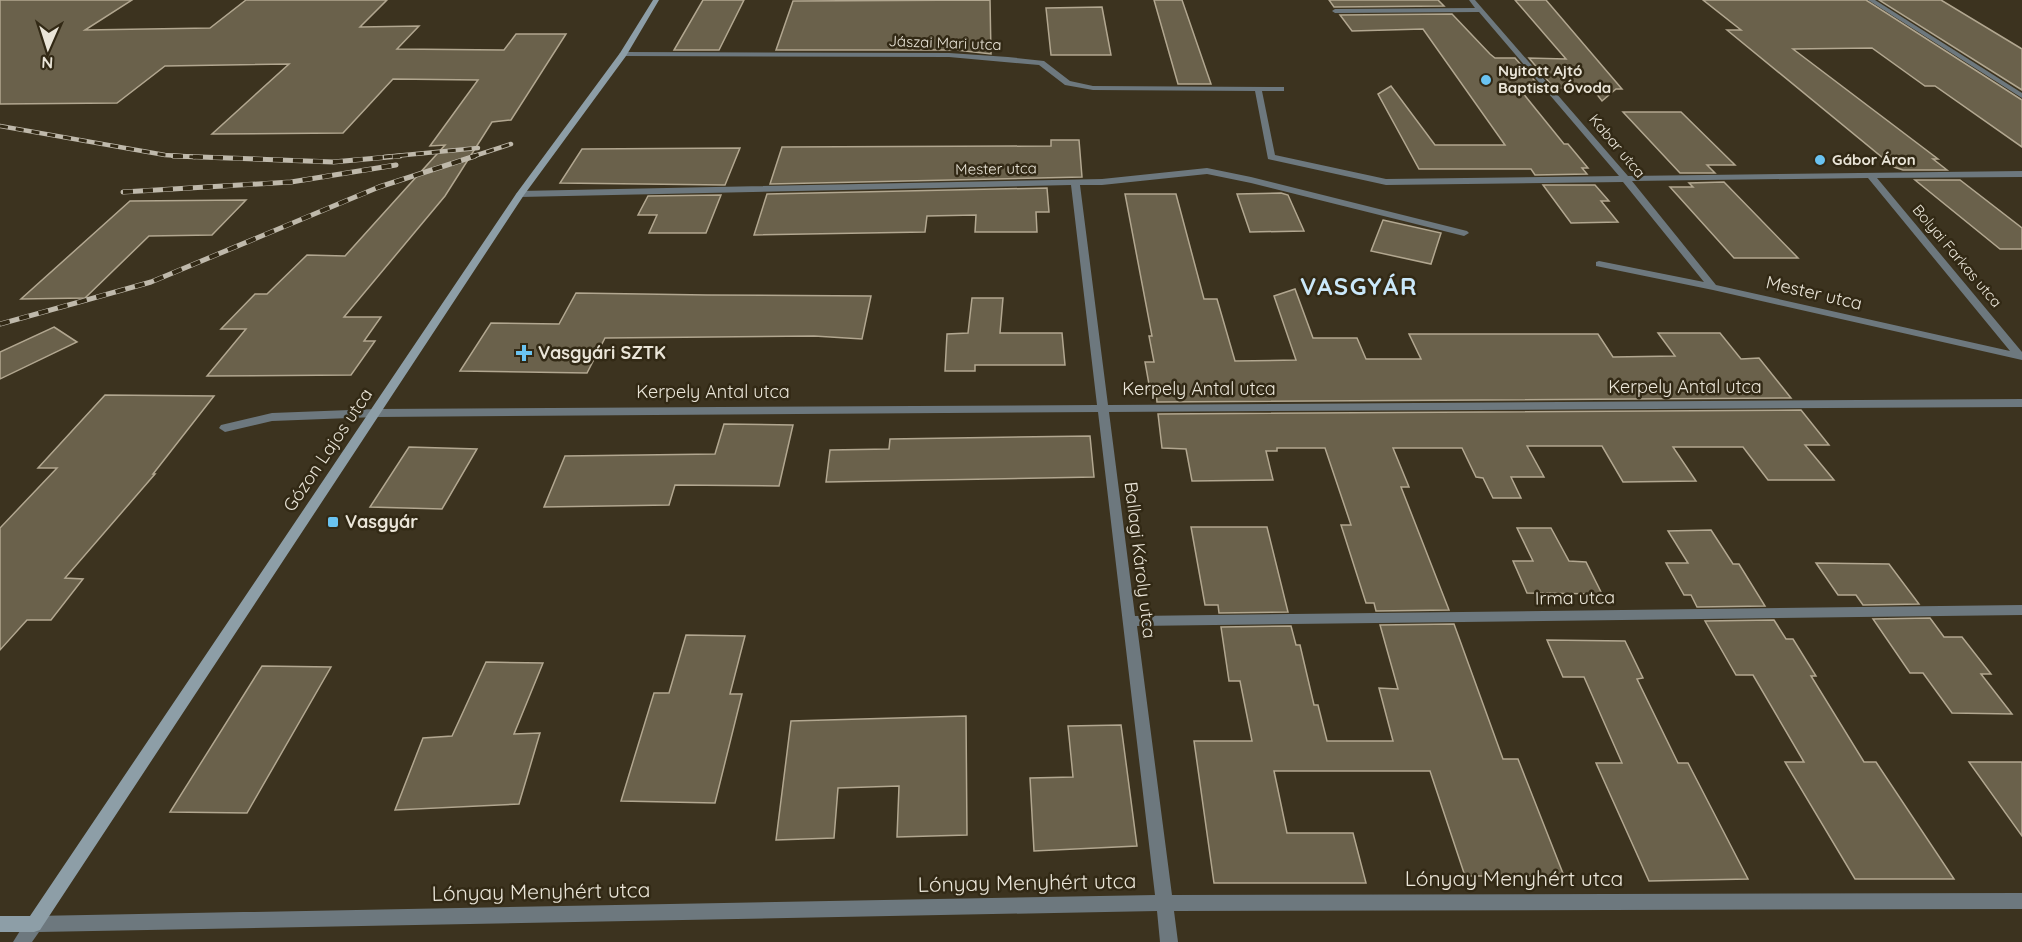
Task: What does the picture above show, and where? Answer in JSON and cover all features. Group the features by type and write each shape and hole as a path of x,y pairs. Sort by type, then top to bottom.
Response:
{"street":[{"name":"Gózon Lajos utca","path":"34,924 520,194 623,54 656,0"},
{"name":"Kabar utca","path":"1472,0 1624,177 1713,287"},
{"path":"1871,0 2022,96"},
{"path":"1335,11 1480,10"},
{"name":"Jászai Mari utca","path":"623,54 949,55 1041,63 1068,83 1093,88 1281,89"},
{"path":"1258,89 1271,157 1386,182 1624,177 2022,174"},
{"name":"Mester utca","path":"520,194 1075,182 1207,171 1464,233"},
{"name":"Bolyai Farkas utca","path":"1870,175 2021,356"},
{"name":"Ballagi Károly utca","path":"1075,182 1168,942"},
{"name":"Mester utca","path":"1599,264 1713,287 2021,356"},
{"name":"Kerpely Antal utca","path":"225,428 272,417 376,413 2022,403"},
{"name":"Irma utca","path":"1129,621 2022,610"},
{"name":"Lónyay Menyhért utca","path":"34,924 1164,903 2022,901"},
{"path":"0,924 34,924"},
{"path":"22,942 34,924"}],"building":[{"path":"0,0 132,0 85,30 210,28 246,0 387,0 360,27 419,26 397,49 504,50 516,34 566,34 511,120 492,122 445,196 344,317 381,317 364,341 375,341 351,375 207,376 246,329 221,329 255,294 267,294 307,255 345,256 445,145 430,146 478,80 393,79 343,133 212,134 289,64 165,66 117,103 0,104"},
{"path":"703,0 744,0 719,50 674,50"},
{"path":"990,0 991,54 956,50 776,50 793,1"},
{"path":"1154,0 1182,0 1211,84 1178,84"},
{"path":"1329,0 1438,0 1444,6 1334,7"},
{"path":"1515,0 1546,0 1622,89 1616,89 1602,101 1592,88 1554,88 1529,58 1566,59"},
{"path":"1703,0 1866,0 2022,100 2022,147 1935,86 1925,86 1872,48 1793,49 1938,159 1933,159 1947,170 1903,170 1894,167 1727,30 1741,30"},
{"path":"1879,0 1941,0 2022,49 2022,90"},
{"path":"1102,7 1111,55 1051,55 1046,8"},
{"path":"1452,14 1490,54 1495,58 1515,58 1541,88 1518,87 1564,144 1568,144 1588,168 1582,168 1587,174 1535,175 1531,169 1419,169 1378,94 1391,86 1435,145 1505,145 1423,29 1352,31 1340,15"},
{"path":"1623,112 1681,112 1735,165 1707,165 1715,173 1680,173"},
{"path":"1051,140 1079,140 1082,177 770,184 782,147 1051,146"},
{"path":"740,148 725,185 560,183 582,149"},
{"path":"1915,180 1960,180 2022,228 2022,249 2000,249"},
{"path":"1724,182 1798,258 1734,258 1670,187 1693,187 1689,183"},
{"path":"1543,185 1595,185 1609,201 1601,201 1618,222 1571,223"},
{"path":"1047,188 1049,212 1036,212 1037,232 975,232 976,215 927,216 925,232 754,235 767,194"},
{"path":"1281,193 1288,195 1304,231 1250,232 1237,194"},
{"path":"1125,194 1176,194 1204,299 1217,299 1235,361 1296,360 1274,296 1295,289 1313,338 1357,338 1366,359 1421,359 1409,334 1598,334 1613,357 1675,356 1658,333 1720,333 1741,359 1759,358 1791,398 1157,402 1156,390 1150,390 1145,362 1154,362 1149,336 1152,336"},
{"path":"721,195 706,233 649,233 657,215 638,215 648,196"},
{"path":"246,200 212,235 149,236 85,298 21,299 130,201"},
{"path":"1383,220 1441,233 1431,264 1371,251"},
{"path":"576,293 871,296 862,339 814,336 605,338 587,373 460,371 491,323 559,324"},
{"path":"972,298 1003,298 1000,333 1062,333 1065,365 975,365 975,371 945,371 947,334 968,333"},
{"path":"54,327 77,342 0,379 0,352"},
{"path":"105,395 214,396 153,474 155,474 65,578 83,579 51,620 27,620 0,650 0,528 57,468 38,468"},
{"path":"1801,410 1829,445 1805,445 1834,480 1768,480 1743,447 1673,447 1696,481 1623,482 1602,446 1527,446 1544,477 1511,477 1521,498 1493,498 1483,478 1476,477 1462,448 1393,448 1409,487 1401,487 1449,610 1376,611 1374,603 1366,603 1341,525 1351,525 1325,448 1277,448 1277,451 1266,451 1273,480 1192,481 1186,449 1162,448 1158,414"},
{"path":"724,424 793,425 779,486 675,485 669,505 544,507 565,456 715,454"},
{"path":"1090,436 1094,477 826,482 830,450 889,449 890,439"},
{"path":"409,447 477,449 442,509 370,507"},
{"path":"1191,527 1267,527 1288,612 1219,613 1218,605 1205,605"},
{"path":"1517,528 1551,528 1569,561 1586,562 1602,594 1527,593 1513,561 1533,561"},
{"path":"1711,530 1733,564 1739,564 1765,606 1697,607 1691,595 1684,595 1666,563 1688,563 1668,531"},
{"path":"1816,563 1889,564 1919,604 1863,605 1856,595 1838,595"},
{"path":"1930,618 1944,637 1962,637 1991,674 1981,674 2012,714 1952,713 1923,673 1910,673 1873,619"},
{"path":"1774,620 1786,639 1793,639 1816,676 1811,676 1864,762 1876,762 1954,879 1855,879 1785,762 1804,762 1753,675 1736,675 1705,621"},
{"path":"1454,624 1503,759 1518,759 1564,876 1465,876 1430,771 1274,771 1287,833 1353,833 1366,883 1214,883 1194,741 1252,741 1240,681 1229,681 1221,627 1291,626 1296,645 1300,645 1314,705 1318,705 1327,741 1393,741 1379,688 1398,689 1380,625"},
{"path":"686,635 745,636 730,694 742,694 715,803 621,801 654,693 669,693"},
{"path":"1547,640 1625,641 1643,678 1637,679 1678,763 1688,763 1748,879 1649,881 1596,763 1622,763 1584,677 1563,677"},
{"path":"486,662 543,663 514,734 540,733 519,804 395,810 423,738 452,736"},
{"path":"262,666 331,667 247,813 170,812"},
{"path":"966,716 967,835 897,837 899,786 838,788 834,838 776,840 791,721"},
{"path":"1121,725 1137,846 1034,851 1030,778 1073,777 1068,726"},
{"path":"1969,762 2022,762 2022,836"}],"railway":[{"path":"0,126 165,155 189,157"},
{"path":"471,157 511,144"},
{"path":"384,157 478,148"},
{"path":"173,156 189,157"},
{"path":"189,157 333,162 400,156"},
{"path":"0,324 151,282 379,187 475,156"},
{"path":"189,157 195,157"},
{"path":"123,192 291,182 396,165"}],"place":[{"name":"Nyitott Ajtó Baptista Óvoda","path":"1486,80"},
{"name":"Gábor Áron","path":"1820,160"},
{"name":"Vasgyári SZTK","path":"524,353"},
{"name":"Vasgyár","path":"333,522"}],"district":[{"name":"VASGYÁR","path":"1359,287"}]}
